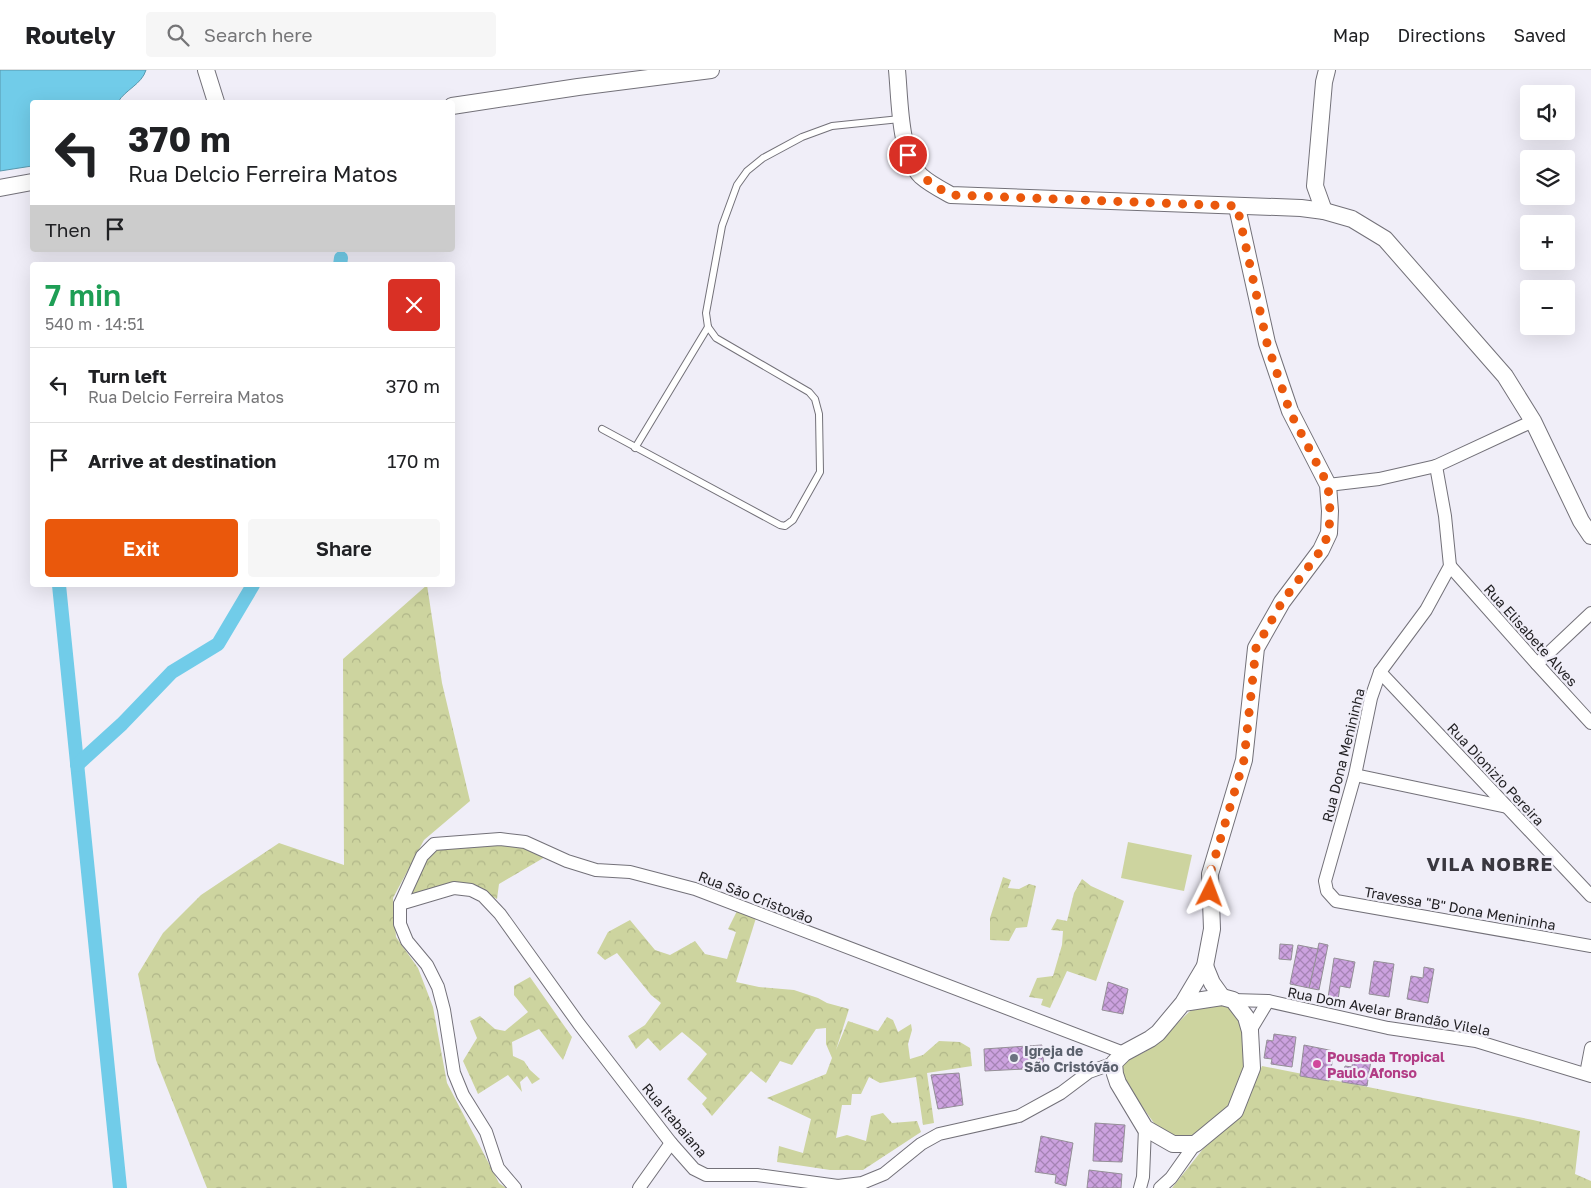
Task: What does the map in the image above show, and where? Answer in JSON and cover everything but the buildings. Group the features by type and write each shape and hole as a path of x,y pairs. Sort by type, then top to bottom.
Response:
{"street":[{"path":"206,70 215,100"},
{"path":"455,106 711,70"},
{"path":"897,70 901,119 908,155 920,174 934,186 951,195 1301,208 1324,211 1352,219 1385,239 1505,376 1533,421 1581,521 1591,536"},
{"path":"1324,74 1315,186 1324,211"},
{"path":"0,188 30,182"},
{"path":"1301,208 1315,186"},
{"path":"1195,1144 1173,1144 1146,1128 1114,1074 1119,1058 1158,1033 1183,1003 1205,966 1212,929 1210,874 1244,760 1256,648 1282,602 1321,550 1329,533 1330,511 1328,485 1290,412 1267,343 1237,206"},
{"path":"1328,485 1379,478 1436,466 1533,421"},
{"path":"1436,466 1445,516 1450,566"},
{"name":"Rua Elisabete Alves","path":"1450,566 1591,723"},
{"name":"Rua Dona Menininha","path":"1327,892 1325,881 1355,775 1371,698 1380,672 1426,610 1450,566"},
{"path":"1537,664 1591,613"},
{"name":"Rua Dionizio Pereira","path":"1380,672 1591,896"},
{"path":"1355,775 1507,807"},
{"name":"Rua São Cristovão","path":"400,904 422,856 434,844 500,839 525,842 566,861 596,870 630,872 696,889 1119,1058"},
{"name":"Rua Itabaiana","path":"400,904 454,888 471,890 483,896 500,914 579,1024 671,1143 694,1169 706,1175 758,1175 838,1186 862,1183 884,1174 921,1144 939,1134 1019,1116 1061,1093 1089,1072 1119,1058"},
{"name":"Travessa \"B\" Dona Menininha","path":"1327,892 1336,901 1591,946"},
{"path":"400,904 400,924 407,941 427,965 438,987 444,1010 454,1073 463,1095 486,1132 498,1168 515,1188"},
{"path":"1160,1188 1171,1178 1195,1144 1235,1111 1252,1068 1250,1031 1246,1017 1212,982 1205,966"},
{"path":"1183,1003 1228,999"},
{"name":"Rua Dom Avelar Brandão Vilela","path":"1228,999 1268,1001 1388,1028 1476,1041 1589,1075"},
{"path":"1250,1031 1268,1001"},
{"path":"1589,1075 1591,1048"},
{"path":"1140,1188 1143,1177 1146,1128"},
{"path":"639,1188 671,1143"}],"lane":[{"path":"602,430 780,525 785,526 793,520 820,472 819,414 815,399 809,392 716,338 708,327 706,313 722,226 737,185 746,171 763,158 802,137 832,126 901,119"},
{"path":"635,448 708,327"}],"green space":[{"path":"425,587 427,587 442,683 470,801 424,840 393,898 396,937 418,968 433,1007 447,1083 499,1183 506,1188 207,1188 156,1060 138,974 163,933 201,895 279,843 344,865 343,659"},
{"path":"1128,842 1192,855 1184,891 1121,878"},
{"path":"500,843 525,847 545,857 499,884 497,899 476,888 408,897 425,859 438,848"},
{"path":"1003,877 1011,880 1008,888 1019,889 1029,884 1036,886 1027,927 1016,928 1009,941 990,940 990,918"},
{"path":"1082,879 1091,886 1124,901 1096,981 1067,971 1050,1008 1041,1005 1043,999 1029,997 1037,978 1053,976 1062,945 1063,931 1051,930 1057,919 1067,921 1074,893"},
{"path":"737,911 756,918 736,982 759,987 794,990 827,1003 849,1009 836,1050 848,1021 878,1031 887,1017 893,1020 898,1032 911,1024 912,1030 908,1044 910,1059 923,1055 939,1041 960,1042 970,1048 972,1066 927,1073 934,1123 923,1125 916,1077 880,1083 869,1077 861,1094 852,1094 851,1105 842,1105 836,1138 847,1135 866,1141 871,1116 883,1113 892,1123 917,1121 921,1132 863,1170 830,1170 777,1162 779,1146 803,1153 811,1119 767,1098 826,1074 832,1058 826,1044 826,1028 816,1029 792,1065 780,1061 766,1083 751,1071 712,1116 702,1104 707,1098 687,1079 707,1054 700,1047 682,1032 660,1051 648,1038 636,1049 628,1036 645,1025 661,1003 651,995 617,953 605,960 597,953 608,932 630,920 655,950 670,955 695,941 705,954 727,959 736,932 728,929"},
{"path":"530,977 572,1037 563,1060 539,1029 512,1042 513,1056 524,1061 540,1079 532,1084 527,1076 520,1082 522,1092 508,1075 478,1094 463,1061 477,1038 470,1021 480,1016 495,1029 505,1031 528,1012 514,995 514,986"},
{"path":"1206,1002 1223,1003 1235,1012 1243,1025 1245,1071 1233,1106 1198,1137 1177,1138 1159,1130 1127,1088 1120,1066 1126,1056 1141,1054 1153,1047 1189,1012"},
{"path":"1262,1066 1580,1131 1575,1174 1591,1181 1591,1188 1172,1188 1203,1149 1241,1115"}],"water":[{"path":"0,70 146,70 141,79 120,100 30,100 30,166 0,171"}],"waterway":[{"path":"340,262 341,258"},
{"path":"59,587 120,1188"},
{"path":"77,765 122,724 172,672 218,644 252,587"}],"place":[{"name":"Igreja de São Cristóvão","path":"1014,1058"},
{"name":"Pousada Tropical Paulo Afonso","path":"1317,1064"}],"district":[{"name":"VILA NOBRE","path":"1490,863"}],"route":[{"path":"908,155 920,174 934,186 951,195 1237,206 1267,343 1290,412 1328,485 1330,511 1329,533 1321,550 1282,602 1256,648 1244,760 1210,874 1210,892"}]}
